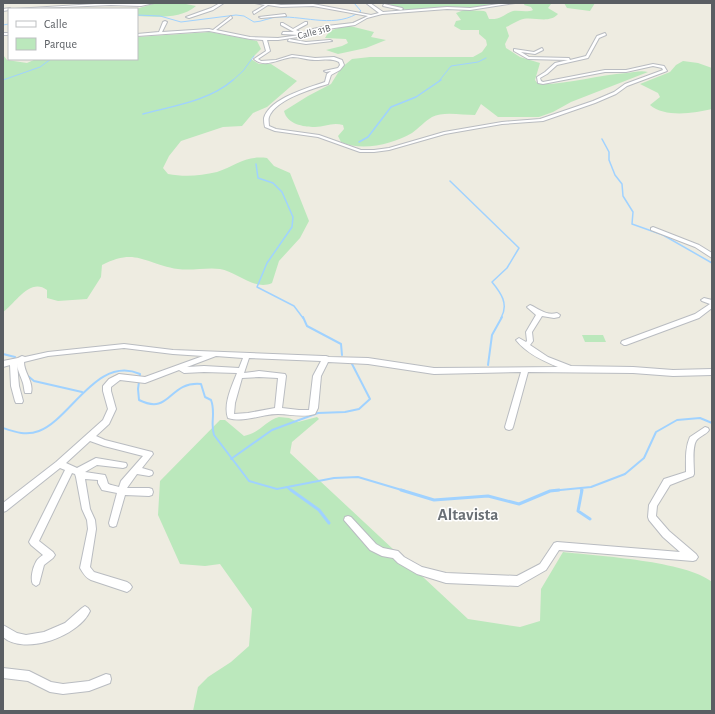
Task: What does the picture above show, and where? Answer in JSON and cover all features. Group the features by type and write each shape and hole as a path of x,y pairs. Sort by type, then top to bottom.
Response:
{"street":[{"path":"126,3 139,4"},
{"path":"36,8 152,3"},
{"path":"188,17 212,9 222,3"},
{"path":"257,3 281,6 313,5"},
{"path":"306,3 325,8 371,15"},
{"path":"368,3 382,13"},
{"name":"Calle 31B","path":"282,39 305,35 316,29 354,24 371,15 382,13 447,8 475,9 513,3"},
{"path":"249,11 263,4"},
{"path":"254,13 268,4"},
{"path":"384,5 407,11"},
{"path":"281,6 261,17 284,15"},
{"path":"316,11 325,8"},
{"path":"324,14 331,9"},
{"path":"392,12 398,18"},
{"path":"213,31 231,18"},
{"path":"160,33 165,22"},
{"path":"293,30 306,23"},
{"path":"282,24 298,33 305,35"},
{"path":"138,35 213,31 265,39 273,39 276,36 282,39 306,43 330,41"},
{"path":"283,33 298,33"},
{"path":"265,39 268,51 256,59 260,62 276,61 290,56 315,59 334,58 338,59 342,63 330,74 327,83 291,96 276,107 267,116 265,123 267,127 275,130 319,136 360,151 389,149 407,142 444,133 502,123 541,120 594,102 615,93 626,84 665,71 664,67 653,65 626,72 605,71 543,83 538,81 538,78 556,64 587,57 598,37 605,34"},
{"path":"542,49 535,53 515,50 528,58 579,60"},
{"path":"326,71 336,70"},
{"path":"654,229 697,246 712,256"},
{"path":"704,300 712,302"},
{"path":"624,342 697,316 712,306"},
{"path":"530,307 540,314 557,315"},
{"path":"526,346 530,341 529,334 531,328 540,314"},
{"path":"519,340 546,359 572,369"},
{"path":"3,364 22,358 73,350 124,346 173,352 368,361 434,371 572,369 633,370 673,373 712,372"},
{"path":"3,508 60,464 106,422 112,409 107,386 112,381 119,378 145,380 216,353"},
{"path":"247,355 233,395 229,412 231,416 249,417 278,411 312,412 314,408 317,376 326,358"},
{"path":"22,358 20,363 22,372 29,382 28,391"},
{"path":"13,360 15,386 19,401"},
{"path":"180,367 184,370 230,369 241,373 282,376 278,411"},
{"path":"509,427 525,370"},
{"path":"348,520 373,547 382,552 395,554 401,560 420,571 446,578 518,581 543,567 557,546 693,556 666,534 652,517 653,505 667,482 690,474 690,449 693,439 705,430"},
{"path":"90,437 104,443 149,454 126,481 113,523"},
{"path":"36,581 40,563 50,555 34,542 76,472 96,460 123,465"},
{"path":"60,464 76,472 102,477 102,483 105,487 122,491 149,492"},
{"path":"136,470 149,473"},
{"path":"76,472 86,509 91,520 92,529 85,568 91,576 127,587"},
{"path":"3,630 7,636 20,640 38,638 70,626 85,611"},
{"path":"3,673 29,676 50,687 63,689 89,686 106,679"}],"green space":[{"path":"156,3 181,3 196,6 183,13 161,17 138,16 138,8"},
{"path":"525,3 549,3 551,4 548,8 558,14 554,17 550,19 525,19 506,27 509,36 505,44 506,48 520,57 540,63 535,80 538,84 560,83 638,71 648,72 571,102 553,112 539,117 498,117 481,104 475,115 436,115 412,133 396,140 377,145 358,146 341,142 338,136 344,129 343,125 335,124 310,127 296,124 288,119 284,111 331,84 341,68 352,59 370,57 473,57 482,52 487,45 486,40 479,34 479,30 461,30 454,26 456,21 461,20 456,13 464,10 444,7 409,11 388,4 509,4 466,10 484,11 489,19 493,19 499,18 513,11 533,10 531,7 524,5"},
{"path":"564,3 595,3 590,11 567,8"},
{"path":"350,26 374,32 371,37 386,40 366,48 338,54 326,50 348,43 346,39 325,38 329,32"},
{"path":"210,32 257,41 261,49 251,59 259,64 271,64 297,81 267,107 253,113 242,126 223,127 181,141 169,156 163,168 168,174 180,176 198,175 217,172 253,158 267,158 274,166 290,173 309,221 300,238 279,261 272,283 266,285 253,283 220,269 178,269 140,258 124,257 102,265 101,277 87,299 58,301 47,298 47,290 41,287 35,287 23,293 3,312 3,55 7,60 27,63 34,60 138,60 138,37"},
{"path":"683,61 698,63 712,68 712,109 689,113 672,113 664,112 650,105 660,97 658,93 640,84 670,72 676,65"},
{"path":"582,335 603,335 606,342 585,342"},
{"path":"279,417 289,418 298,422 317,417 319,419 292,442 290,453 468,619 520,627 540,621 541,589 563,552 663,564 700,575 712,582 712,711 193,711 198,687 208,677 231,662 249,646 252,609 220,564 205,566 180,564 158,515 160,481 220,420 225,420 244,436 254,432 270,421"}],"waterway":[{"path":"138,15 160,16 181,22 236,15 244,16 254,22 279,17 332,21 352,16 361,11 354,3"},
{"path":"385,3 409,3"},
{"path":"3,25 8,24"},
{"path":"232,81 243,71 254,56"},
{"path":"439,81 451,66 478,62 486,58"},
{"path":"3,80 40,67 50,60"},
{"path":"143,114 202,98 233,80"},
{"path":"359,142 368,137 391,107 416,97 441,80"},
{"path":"602,139 609,152 609,160 615,175 622,184 623,196 633,212 632,224 663,235 712,263"},
{"path":"256,164 258,178 273,183 282,192 293,217 292,227 267,263 257,287 294,306 303,318"},
{"path":"450,181 519,248 507,268 492,282 503,299 504,308 501,318"},
{"path":"303,317 307,326 341,344 342,355"},
{"path":"488,365 492,335 502,317"},
{"path":"3,354 15,357"},
{"path":"232,458 272,430 318,413 345,412 359,409 370,399 351,362"},
{"path":"3,428 25,433 39,431 51,424 85,391 98,381 111,373 125,371 140,374 138,389 139,400 149,404 158,404 164,401 182,387 190,384 201,384 205,397 211,400 214,435 232,458"},
{"path":"28,376 34,381 82,392"},
{"path":"550,491 591,487 625,474 644,458 656,432 677,420 700,418 712,423"},
{"path":"232,458 249,481 277,489 334,478 358,477 405,491"},
{"path":"288,488 292,491"},
{"path":"291,490 319,510 329,523"},
{"path":"401,490 434,500 488,496 519,504 550,491"},
{"path":"550,491 559,490"},
{"path":"582,490 578,511 590,519"}],"district":[{"name":"Altavista","path":"468,514"}]}
